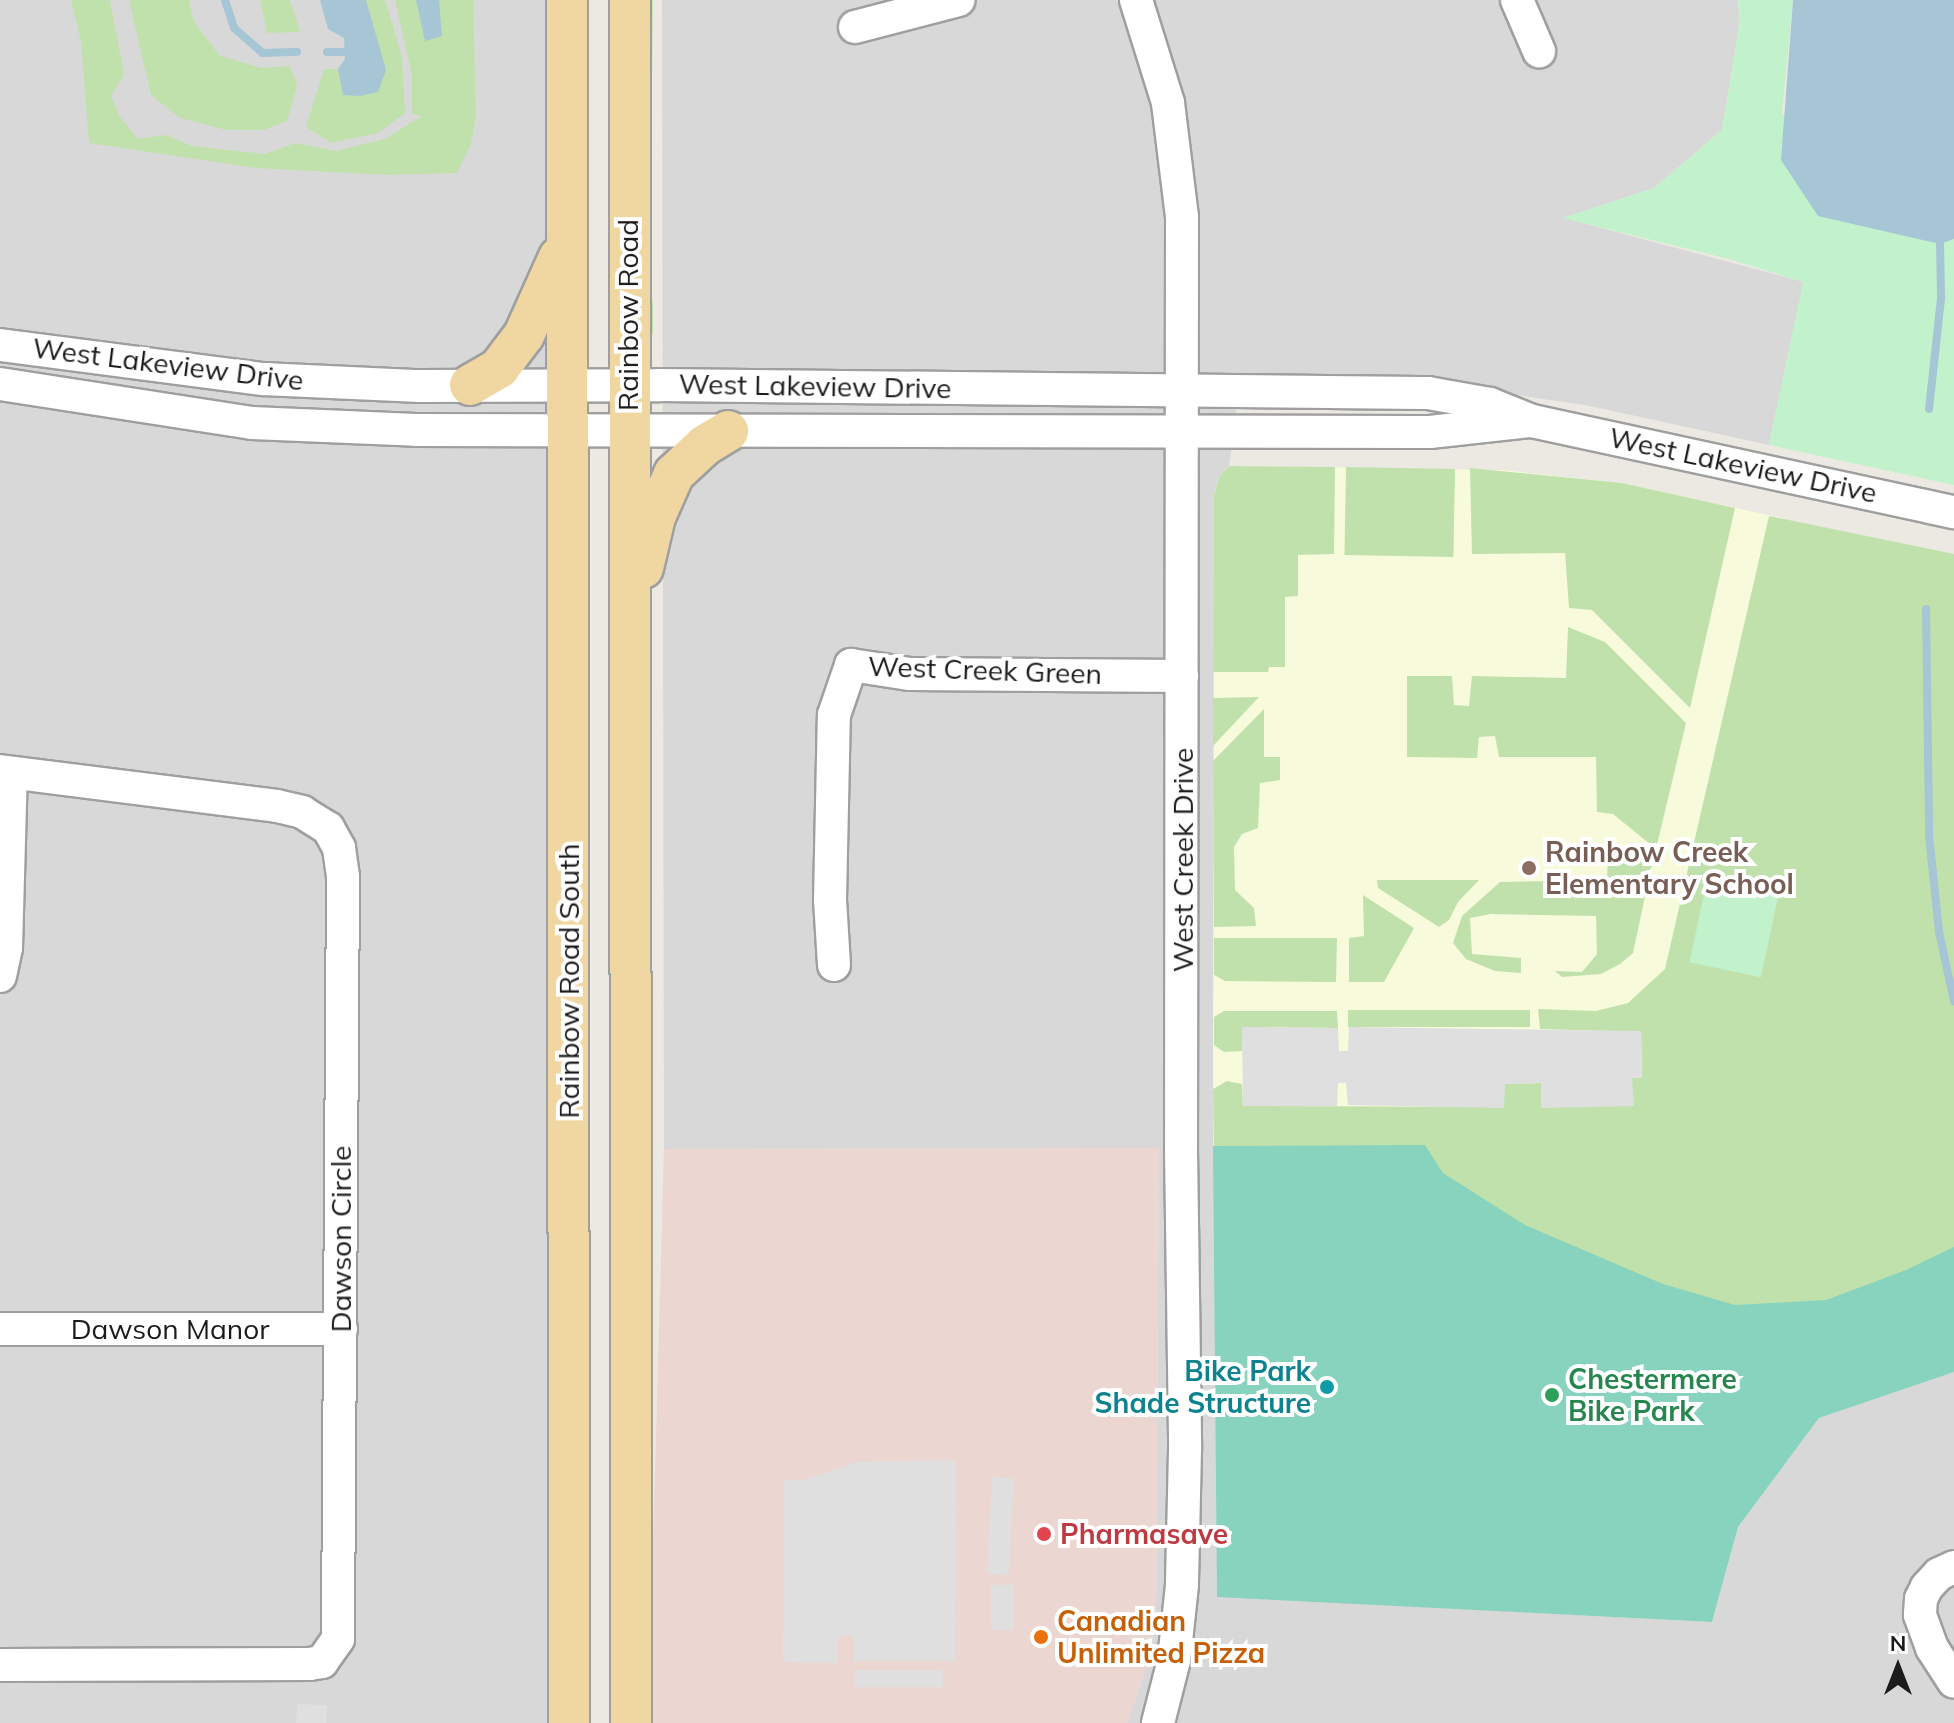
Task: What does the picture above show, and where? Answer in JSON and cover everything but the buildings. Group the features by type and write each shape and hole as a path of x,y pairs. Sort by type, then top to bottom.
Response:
{"main road":[{"path":"470,385 499,368 524,335 566,239 567,0"},
{"name":"Rainbow Road","path":"628,630 630,0"},
{"name":"Rainbow Road South","path":"566,239 569,1723"},
{"path":"631,1723 628,630 655,517 674,474 705,445 728,431"}],"street":[{"path":"855,27 959,0"},
{"name":"West Creek Drive","path":"1136,0 1168,103 1180,203 1183,1555 1174,1660 1158,1723"},
{"path":"1517,0 1539,51"},
{"name":"West Lakeview Drive","path":"0,345 263,379 470,385 1428,393 1490,404 1532,421 1954,512"},
{"name":"West Lakeview Drive","path":"0,384 252,423 567,431 1430,432 1532,421"},
{"name":"West Creek Green","path":"834,965 830,900 834,715 851,665 910,674 1182,676"},
{"path":"0,976 6,948 5,772"},
{"name":"Dawson Circle","path":"0,1665 310,1664 322,1662 332,1652 340,1623 343,877 339,848 328,828 302,812 277,806 5,772"},
{"name":"Dawson Manor","path":"0,1329 341,1329"},
{"path":"1954,1567 1939,1574 1927,1587 1921,1599 1920,1615 1932,1648 1954,1682"}],"shaded area":[{"path":"0,0 553,0 553,1723 0,1723"},
{"path":"662,0 1738,0 1740,20 1722,130 1654,188 1564,218 1804,282 1769,445 1585,405 1419,381 1241,375 1229,466 1219,477 1214,495 1217,1596 1712,1622 1738,1527 1819,1418 1954,1372 1954,1723 1127,1723 1146,1668 1156,1621 1159,1148 664,1149"},
{"path":"1738,0 1793,0 1782,113 1940,244 1954,239 1954,485 1769,445 1803,282 1729,259 1563,218 1654,188 1722,130 1740,20"},
{"name":"Rainbow Creek Elementary School","path":"1229,466 1501,470 1622,483 1786,519 1904,1089 1213,1146 1214,495 1219,477"},
{"path":"1707,880 1778,895 1761,977 1690,962"},
{"path":"1242,1027 1338,1028 1339,1051 1348,1051 1349,1027 1641,1031 1642,1078 1632,1078 1634,1106 1541,1108 1541,1083 1505,1084 1504,1108 1348,1105 1346,1083 1338,1083 1337,1106 1243,1106"},
{"path":"1159,1148 1156,1621 1146,1668 1127,1723 648,1723 664,1149"},
{"path":"956,1460 955,1661 854,1661 854,1641 851,1636 842,1636 837,1641 837,1663 783,1662 784,1480 805,1480 856,1462"},
{"path":"992,1477 1014,1478 1009,1575 987,1574"},
{"path":"991,1585 1014,1585 1014,1630 991,1630"},
{"path":"855,1670 943,1670 943,1687 855,1687"},
{"path":"297,1704 327,1705 326,1723 296,1723"}],"green space":[{"path":"71,0 110,0 124,75 111,96 120,117 138,139 166,135 192,146 264,154 296,143 336,151 385,139 422,116 412,114 412,75 395,0 473,0 476,115 471,144 457,173 389,175 256,168 89,143 81,41"},
{"path":"129,0 189,0 194,22 220,56 262,68 290,66 297,85 287,121 264,130 226,130 180,118 151,95"},
{"path":"260,0 290,0 300,32 267,33"},
{"path":"366,0 385,0 402,57 405,113 378,133 331,143 306,127 324,69 338,69 343,95 385,70"},
{"path":"643,0 653,0 650,243 645,261 653,304 653,334 650,337 646,327 643,246"},
{"path":"1229,466 1335,467 1334,554 1298,555 1298,596 1285,597 1285,667 1269,667 1268,672 1213,672 1214,495 1219,477"},
{"path":"1346,467 1455,469 1453,557 1344,555"},
{"path":"1470,468 1622,483 1735,508 1690,708 1592,610 1569,608 1565,553 1472,554"},
{"path":"1769,516 1954,554 1954,1350 1216,1327 1213,1089 1227,1081 1242,1084 1243,1106 1504,1107 1504,1084 1541,1083 1542,1108 1632,1078 1642,1078 1641,1032 1540,1029 1538,1009 1596,1011 1628,1003 1665,969"},
{"path":"1568,627 1605,642 1686,723 1656,849 1613,814 1597,812 1596,757 1499,757 1495,736 1479,737 1477,758 1407,757 1407,676 1452,676 1454,705 1469,706 1472,676 1566,678"},
{"path":"1259,697 1213,746 1213,698"},
{"path":"1264,709 1264,757 1280,757 1280,780 1260,783 1258,828 1242,834 1234,847 1235,890 1254,908 1256,926 1214,927 1213,761"},
{"path":"1616,843 1652,864 1633,953 1620,964 1601,974 1562,977 1555,971 1582,972 1597,954 1596,916 1491,914 1470,918 1472,954 1521,958 1521,973 1495,971 1466,959 1453,943 1462,916 1500,882 1607,880 1608,852"},
{"path":"1377,880 1479,880 1458,902 1449,920 1439,927 1378,888"},
{"path":"1363,895 1414,928 1384,982 1349,982 1349,938 1364,936"},
{"path":"1214,938 1337,938 1336,982 1225,981 1214,975"},
{"path":"1348,1010 1530,1010 1530,1027 1348,1027"},
{"path":"1224,1011 1337,1011 1338,1028 1243,1027 1242,1051 1224,1052 1214,1045 1214,1017"},
{"name":"Chestermere Bike Park","path":"1425,1145 1443,1173 1525,1225 1663,1284 1735,1305 1826,1300 1906,1270 1954,1247 1954,1372 1819,1418 1738,1527 1712,1622 1217,1597 1213,1146"}],"water":[{"path":"320,0 366,0 386,70 378,92 360,96 343,95 338,69 345,59 344,38 328,29"},
{"path":"416,0 439,0 442,36 425,41"},
{"path":"1793,0 1954,0 1954,239 1940,244 1818,216 1781,160"}],"waterway":[{"path":"225,0 234,28 263,53 297,52"},
{"path":"327,52 345,52"},
{"path":"1929,409 1941,299 1940,244"},
{"path":"1926,609 1929,835 1939,932 1954,1001"}],"place":[{"name":"Rainbow Creek Elementary School","path":"1529,868"},
{"name":"Bike Park Shade Structure","path":"1327,1387"},
{"name":"Chestermere Bike Park","path":"1552,1395"},
{"name":"Pharmasave","path":"1044,1534"},
{"name":"Canadian Unlimited Pizza","path":"1041,1637"}]}
